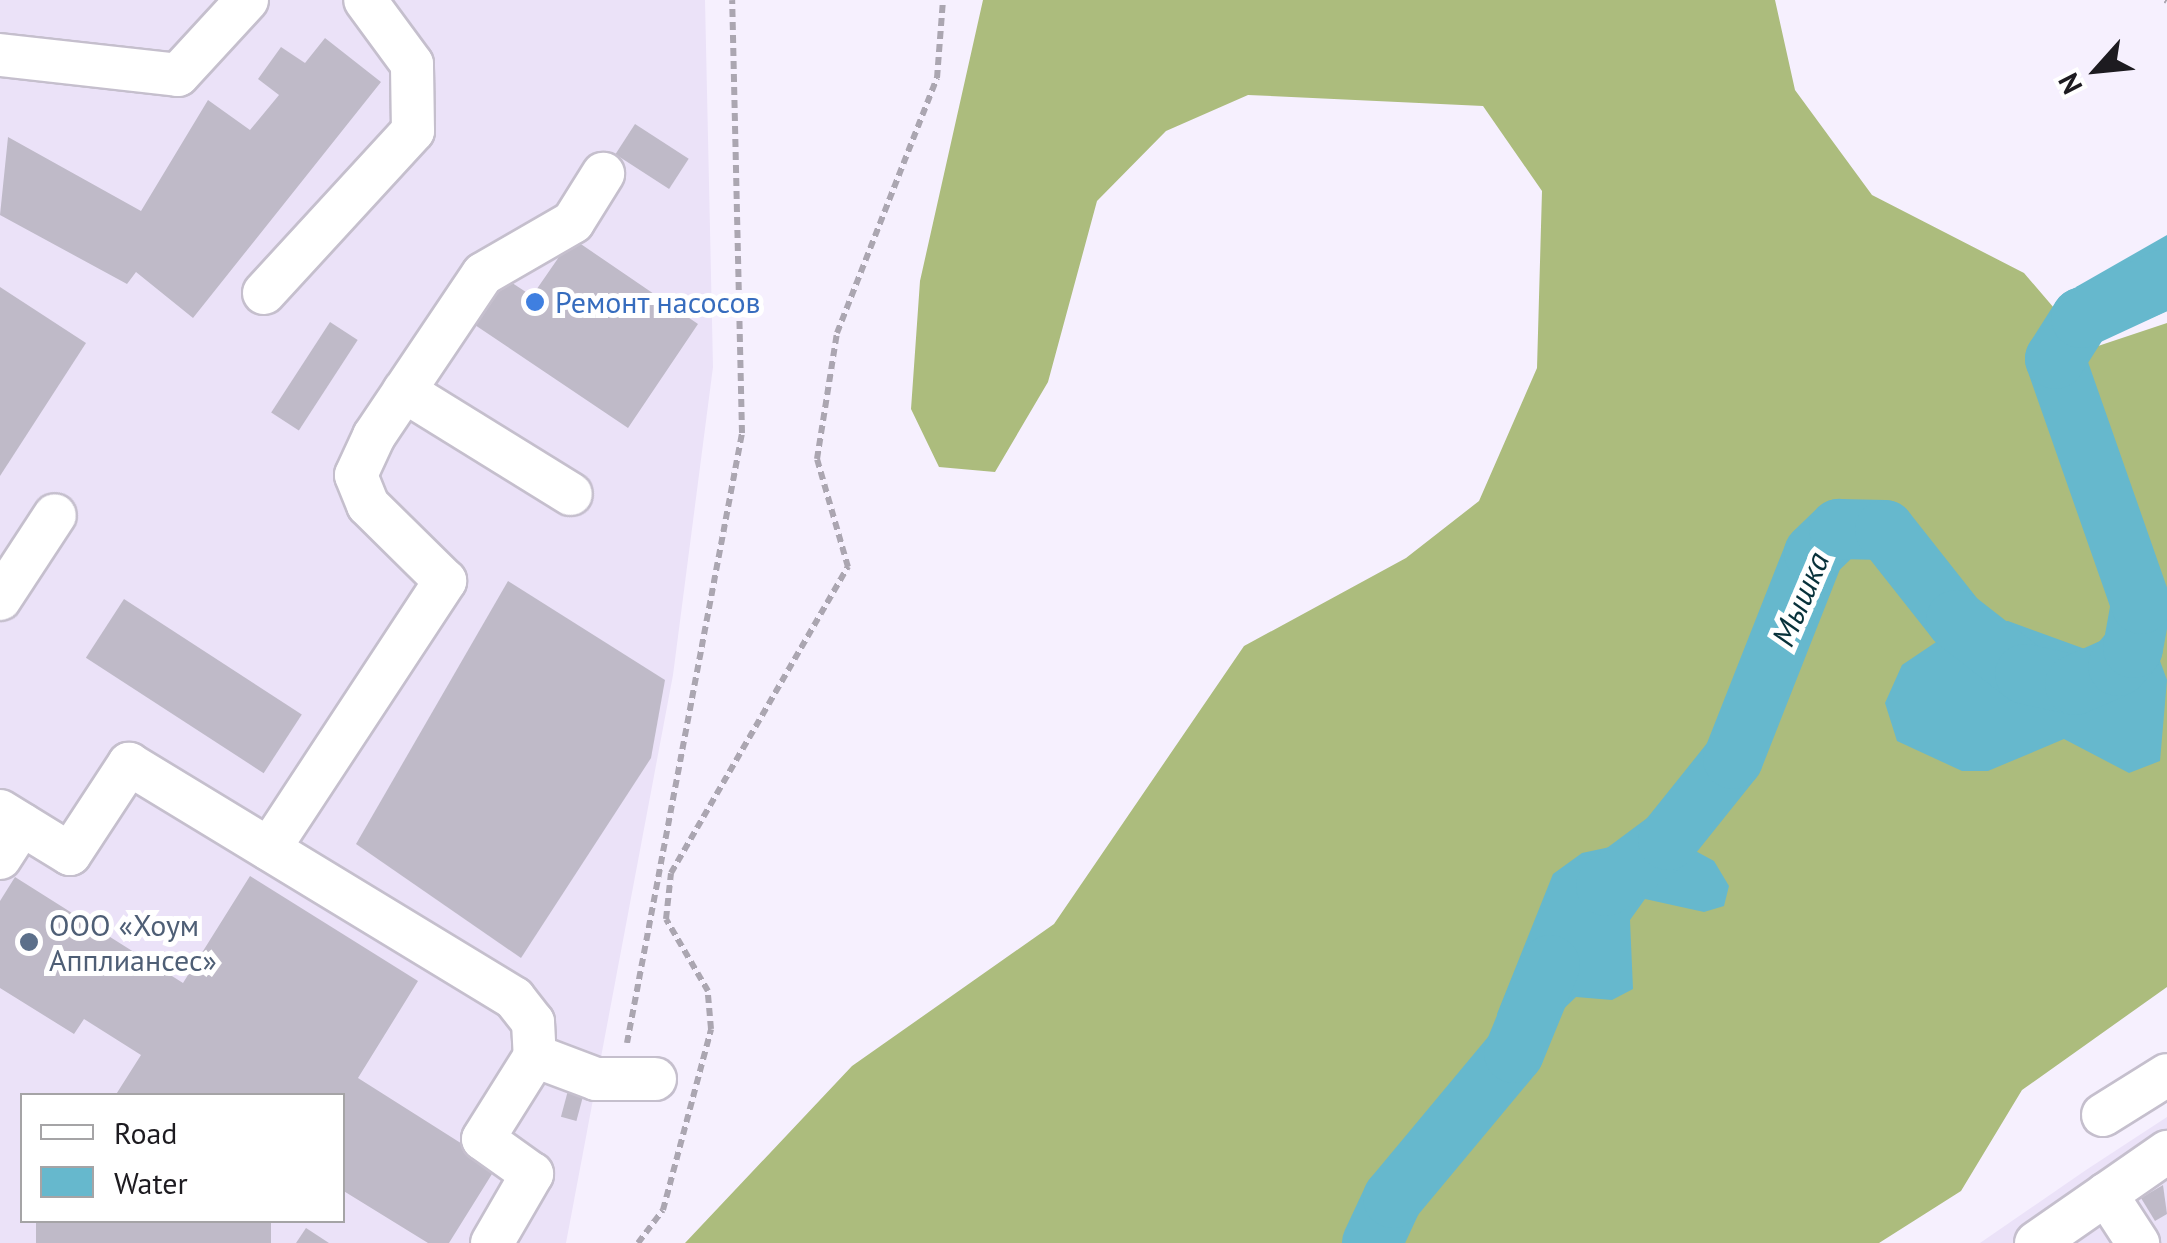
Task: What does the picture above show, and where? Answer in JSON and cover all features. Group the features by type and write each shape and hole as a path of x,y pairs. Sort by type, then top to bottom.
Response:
{"lane":[{"path":"0,54 178,74 246,0"},
{"path":"264,293 413,131 412,64 365,0"},
{"path":"269,850 445,581 368,505 356,475 404,390 483,274 573,222 603,174"},
{"path":"404,390 571,494"},
{"path":"0,598 55,515"},
{"path":"7,831 70,854 129,764 514,998 533,1022 535,1056 483,1140 532,1174 492,1243"},
{"path":"535,1056 638,1079"},
{"path":"2103,1116 2167,1075"},
{"path":"2036,1243 2167,1152"},
{"path":"2106,1194 2138,1243"}],"path":[{"path":"638,1079 742,432 732,0"},
{"path":"638,1243 662,1210 711,1029 708,991 666,918 671,873 848,567 817,459 837,333 937,78 943,0"}],"shaded area":[{"path":"0,0 705,0 713,367 673,675 566,1243 0,1243"},
{"path":"2167,1117 2167,1243 1980,1243 2086,1170"}],"green space":[{"path":"983,0 1775,0 1795,90 1872,195 2024,273 2089,349 2167,323 2167,987 2022,1090 1961,1191 1879,1243 685,1243 852,1066 1054,924 1244,646 1406,558 1479,501 1537,368 1542,191 1483,106 1248,95 1166,131 1097,201 1048,382 995,472 939,467 911,409 920,281"}],"water":[{"path":"2167,235 2167,311 2119,332 2090,328 2076,287"},
{"path":"2008,621 2085,649 2129,626 2149,631 2167,680 2160,761 2129,773 2064,739 1988,771 1962,771 1897,741 1885,703 1902,665 1948,634"},
{"path":"1666,835 1714,861 1729,886 1724,906 1704,912 1645,899 1630,920 1633,989 1612,1000 1576,997 1532,1039 1504,1034 1497,1014 1553,874 1582,853"}],"building":[{"path":"325,38 381,82 193,318 136,272 127,284 0,215 8,137 141,211 208,100 250,130 279,95 258,79 281,47 305,63"},
{"path":"635,124 689,159 669,189 615,154"},
{"path":"572,238 698,324 628,428 475,325 506,279 532,296"},
{"path":"0,287 86,343 0,476"},
{"path":"330,322 358,340 299,431 271,413"},
{"path":"508,581 665,680 651,758 521,958 356,844"},
{"path":"124,599 302,714 264,773 86,658"},
{"path":"250,876 418,981 358,1078 497,1166 449,1243 428,1243 345,1192 345,1093 117,1093 141,1055 84,1019 74,1034 0,988 0,901 15,877 183,983"},
{"path":"570,1083 585,1087 576,1121 561,1117"},
{"path":"2163,1185 2167,1214 2155,1221 2141,1198"},
{"path":"36,1223 271,1223 271,1243 36,1243"},
{"path":"306,1228 329,1243 296,1243"}],"waterway":[{"name":"Мышка","path":"1606,886 1668,840 1733,759 1814,553 1839,529 1885,530 1956,620 2025,674 2075,685 2118,666 2133,648 2141,604 2055,359 2081,318 2167,278"},
{"name":"Мышка","path":"1372,1243 1393,1198 1514,1053 1550,965"}],"place":[{"name":"Ремонт насосов","path":"535,302"},
{"name":"ООО «Хоум Апплиансес»","path":"29,942"}]}
